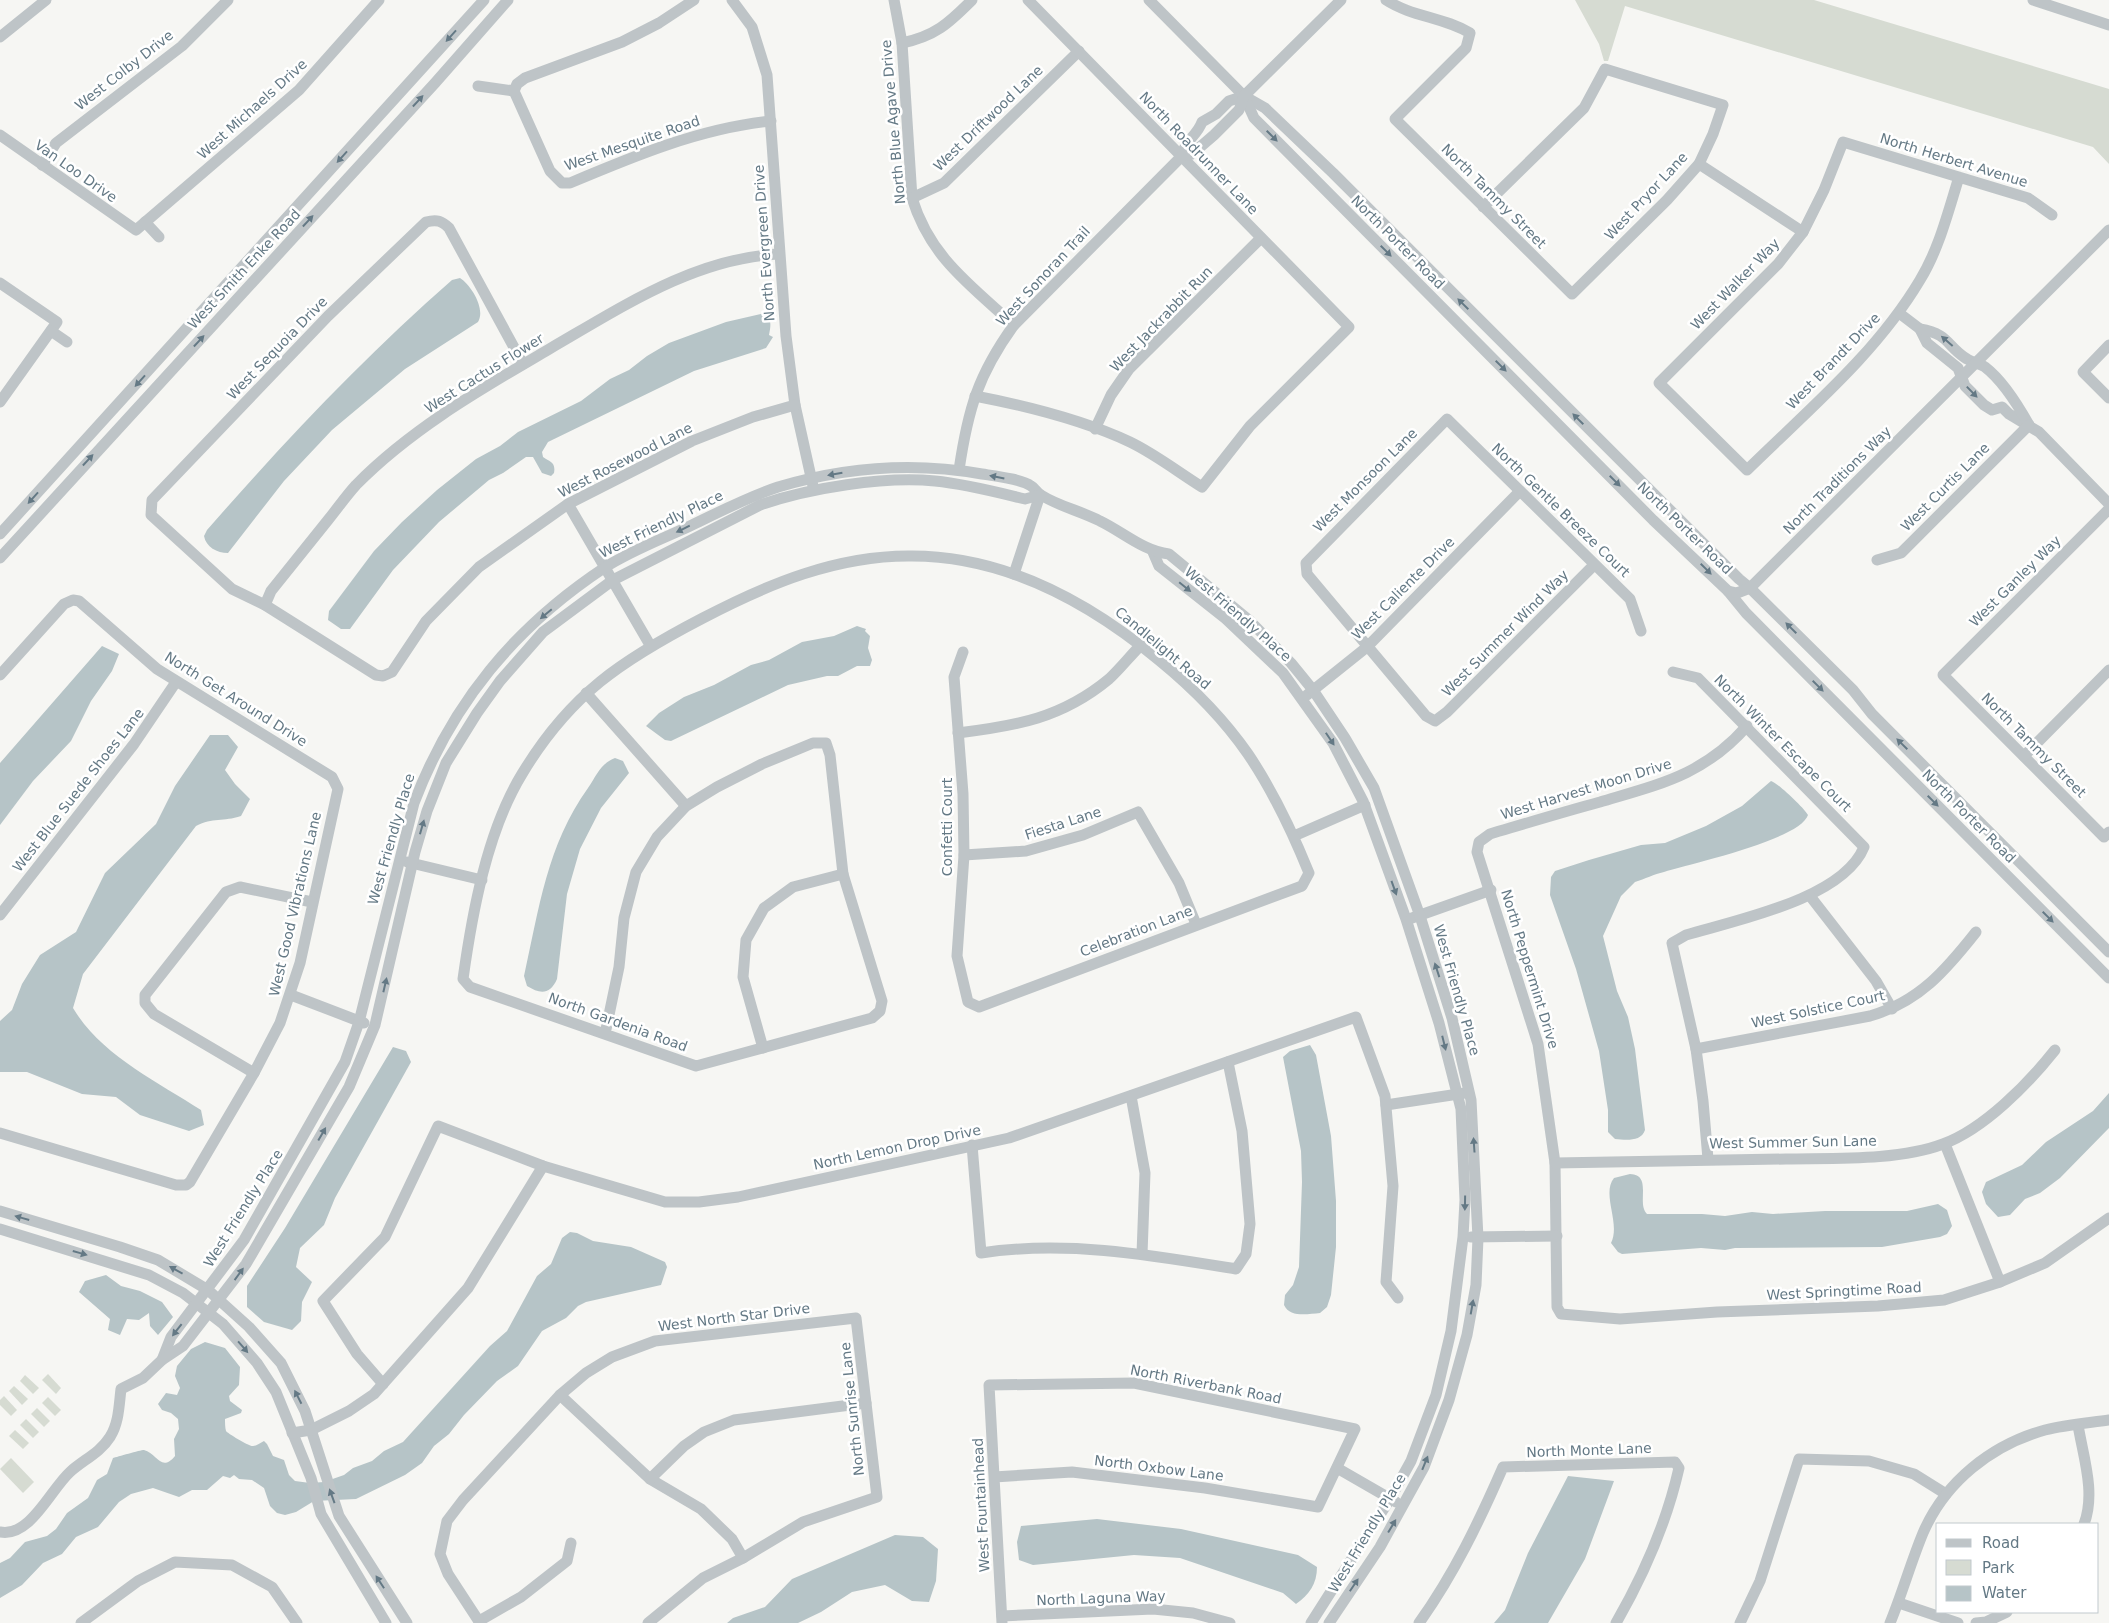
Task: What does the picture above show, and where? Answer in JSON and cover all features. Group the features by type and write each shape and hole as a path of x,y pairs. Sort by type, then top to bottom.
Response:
{"street":[{"path":"0,37 46,0"},
{"name":"West Colby Drive","path":"42,165 56,143 182,46 228,0"},
{"name":"West Michaels Drive","path":"136,230 300,90 379,0"},
{"name":"West Smith Enke Road","path":"0,534 484,0"},
{"name":"West Smith Enke Road","path":"0,558 435,83 508,0"},
{"path":"478,86 514,91 517,84 525,78 622,42 659,24 694,0"},
{"name":"North Evergreen Drive","path":"732,0 752,27 767,75 786,336 795,405 814,490"},
{"name":"North Blue Agave Drive","path":"894,0 902,43 912,198 920,222 939,254 1014,325"},
{"path":"902,43 923,38 939,30 972,0"},
{"name":"North Roadrunner Lane","path":"1028,0 1350,327 1250,426 1202,487 1130,443 1095,429"},
{"name":"North Porter Road","path":"1149,0 1244,96 1265,108 1333,173 1750,588 2109,952"},
{"path":"1244,96 1340,0"},
{"name":"North Tammy Street","path":"1386,0 1417,13 1456,24 1470,33 1466,48 1396,120 1572,294"},
{"path":"2033,0 2055,3 2109,25"},
{"name":"West Driftwood Lane","path":"912,198 944,183 1079,51"},
{"name":"West Pryor Lane","path":"1483,207 1584,108 1605,69 1723,105 1699,164 1667,200 1572,294"},
{"name":"West Mesquite Road","path":"514,91 550,170 562,183 570,183 670,144 739,124 771,121"},
{"name":"North Porter Road","path":"1244,96 1254,118 1653,520 1728,591 1746,613 2109,978"},
{"name":"West Sonoran Trail","path":"1182,156 1183,146 1199,130 1202,122 1216,114 1229,101 1244,96"},
{"name":"West Sonoran Trail","path":"959,470 965,428 974,396 992,356 1014,325 1182,156 1192,154 1214,135 1239,110 1244,96"},
{"name":"Van Loo Drive","path":"0,135 136,230"},
{"name":"North Herbert Avenue","path":"1843,142 2028,198 2052,215"},
{"name":"West Walker Way","path":"1747,470 1659,383 1778,264 1803,232 1824,190 1843,142"},
{"path":"1699,164 1803,232"},
{"name":"West Brandt Drive","path":"1747,470 1864,355 1899,313 1921,278 1942,233 1959,177"},
{"name":"West Sequoia Drive","path":"265,605 232,589 156,521 151,514 152,500 328,316 426,222 435,219 443,222 450,228 523,364"},
{"path":"145,222 159,237"},
{"name":"North Traditions Way","path":"1750,588 2109,230"},
{"name":"West Jackrabbit Run","path":"1095,429 1111,394 1129,369 1261,238"},
{"name":"West Cactus Flower","path":"265,605 271,591 356,486 398,447 435,419 523,364 648,292 716,265 758,255 780,254"},
{"path":"0,283 54,326 67,342"},
{"path":"1899,313 1920,329 1927,343 1958,368 1965,386 1984,405 1992,410 2002,407 2009,414 2039,432 2109,504"},
{"path":"0,402 54,326"},
{"path":"1920,329 1936,332 1967,359 1984,366 2003,384 2008,395 2018,405 2029,425"},
{"path":"2109,346 2083,372 2109,398"},
{"path":"974,396 1021,405 1095,429"},
{"name":"West Rosewood Lane","path":"265,605 376,675 383,676 392,672 426,621 480,568 568,504 692,441 753,417 795,405"},
{"name":"North Gentle Breeze Court","path":"1447,419 1630,599 1641,631"},
{"name":"West Monsoon Lane","path":"1367,647 1307,574 1306,563 1447,419"},
{"name":"West Curtis Lane","path":"1877,560 1901,552 2029,425"},
{"name":"West Friendly Place","path":"162,1360 171,1337 244,1240 345,1062 358,1022 398,859 414,803 427,769 445,732 470,695 498,659 534,623 605,567 745,500 811,479 839,473 895,467 959,470 1031,485 1040,495 1100,520 1153,552 1169,554 1250,621 1291,663 1313,690 1345,738 1374,788 1420,916 1452,1018 1464,1093 1478,1238 1474,1294 1467,1335 1451,1391 1424,1467 1404,1506 1329,1623"},
{"name":"West Friendly Place","path":"162,1360 183,1346 220,1299 256,1248 359,1068 375,1025 412,864 427,811 446,763 476,713 500,681 543,632 613,580 760,505 814,490 883,480 912,480 958,484 1026,499 1040,495"},
{"name":"West Caliente Drive","path":"1302,699 1367,647 1520,491"},
{"path":"1014,574 1040,495"},
{"path":"568,504 650,645"},
{"name":"West Ganley Way","path":"1943,675 2109,509"},
{"name":"West Friendly Place","path":"1153,552 1159,566 1264,653 1283,674 1333,743 1364,805 1406,919 1439,1024 1464,1093 1465,1200 1463,1237 1451,1331 1436,1395 1410,1461 1390,1499 1311,1623"},
{"name":"Candlelight Road","path":"463,979 482,880 498,826 520,777 551,729 586,693 616,668 650,645 743,597 803,573 850,562 912,556 973,562 1014,574 1058,591 1101,616 1141,645 1186,683 1221,718 1271,790 1294,836 1309,873"},
{"name":"West Summer Wind Way","path":"1367,647 1426,716 1435,721 1447,712 1594,565"},
{"path":"1728,591 1737,593 1750,588"},
{"name":"North Get Around Drive","path":"0,675 64,604 74,600 83,604 140,655 176,682 332,778 338,784"},
{"path":"958,733 1010,727 1048,715 1074,702 1109,679 1141,645"},
{"name":"Confetti Court","path":"963,652 954,677 963,794 964,855 958,956 968,1002"},
{"path":"2024,756 2109,670"},
{"name":"North Winter Escape Court","path":"1673,672 1698,678 1864,847 1860,858 1837,880 1810,896"},
{"name":"North Tammy Street","path":"1943,675 2107,835"},
{"name":"West Blue Suede Shoes Lane","path":"0,915 134,744 176,682"},
{"path":"586,693 686,806"},
{"name":"West Harvest Moon Drive","path":"1479,842 1490,834 1673,780 1704,764 1731,744 1747,726"},
{"path":"605,1034 619,967 624,918 636,872 657,837 686,806 762,764 813,742 826,743 830,755 843,874 793,887 764,908 746,940 743,977 763,1048"},
{"name":"West Good Vibrations Lane","path":"0,1133 176,1185 186,1185 254,1073 280,1023 291,995 338,794 338,784"},
{"path":"1294,836 1364,805"},
{"name":"Fiesta Lane","path":"964,855 1026,851 1083,835 1138,812 1179,883 1196,924"},
{"name":"North Peppermint Drive","path":"1479,842 1477,852 1491,890 1535,1030 1546,1091 1556,1163 1557,1307 1561,1314"},
{"path":"398,859 482,880"},
{"name":"Celebration Lane","path":"968,1002 979,1007 1196,924 1302,886 1309,873"},
{"name":"North Gardenia Road","path":"463,979 470,987 696,1066 872,1018 880,1011 882,1001 843,874"},
{"path":"254,1073 154,1014 145,1002 145,995 226,892 233,888 240,887 312,902"},
{"path":"1406,919 1420,916 1491,890"},
{"path":"1708,1159 1696,1050 1672,943 1686,936 1810,896 1876,981 1892,1009"},
{"name":"West Solstice Court","path":"1696,1050 1870,1016 1892,1009 1934,980 1976,932"},
{"path":"291,995 358,1022 375,1025"},
{"name":"North Lemon Drop Drive","path":"383,1384 357,1354 323,1301 385,1237 438,1126 543,1166 665,1202 699,1202 738,1197 1009,1138 1356,1018 1385,1096 1386,1105"},
{"name":"West Summer Sun Lane","path":"1556,1163 1865,1157 1923,1150 1945,1144 1989,1117 2038,1071 2055,1050"},
{"path":"972,1145 981,1253 1013,1248 1128,1251 1236,1269 1246,1254 1250,1224 1242,1131 1228,1062"},
{"path":"1398,1298 1386,1282 1393,1186 1386,1105 1464,1093"},
{"path":"1131,1096 1145,1173 1142,1254"},
{"path":"1945,1144 2000,1282"},
{"path":"292,1433 311,1430 349,1411 374,1394 468,1288 543,1166"},
{"path":"0,1211 140,1253 174,1268 220,1299 249,1327 281,1363 305,1412 339,1516 407,1623"},
{"name":"West Springtime Road","path":"1561,1314 1620,1319 1717,1312 1878,1306 1944,1300 2000,1282 2045,1262 2109,1218"},
{"path":"0,1229 132,1268 167,1284 198,1303 223,1324 257,1363 276,1392 311,1478 322,1514 386,1623"},
{"path":"1463,1237 1557,1236"},
{"name":"West North Star Drive","path":"480,1622 448,1574 440,1554 447,1521 463,1500 560,1395 586,1373 612,1357 655,1341 856,1318"},
{"name":"North Sunrise Lane","path":"743,1558 803,1522 877,1497 856,1318"},
{"path":"0,1532 15,1531 26,1524 70,1472 100,1450 116,1425 121,1389 143,1378 162,1360"},
{"name":"North Riverbank Road","path":"989,1385 1134,1383 1355,1429 1337,1468"},
{"name":"West Fountainhead","path":"989,1385 1002,1620"},
{"path":"560,1395 650,1479 701,1509 732,1540 743,1558 703,1578 648,1623"},
{"path":"650,1479 684,1446 704,1432 734,1420 866,1404"},
{"path":"1890,1623 1899,1603 1923,1533 1946,1494 1973,1466 2012,1441 2046,1430 2109,1420"},
{"path":"2078,1425 2088,1480 2089,1510 2084,1523"},
{"path":"1740,1623 1760,1581 1799,1459 1869,1461 1914,1474 1946,1494"},
{"name":"North Monte Lane","path":"1419,1623 1443,1588 1477,1528 1503,1467 1675,1462 1679,1468 1652,1547 1616,1623"},
{"path":"1337,1468 1404,1506"},
{"name":"North Oxbow Lane","path":"994,1477 1072,1472 1205,1488 1318,1507 1337,1468"},
{"path":"480,1622 521,1598 566,1561 571,1543"},
{"path":"81,1623 138,1580 175,1562 232,1565 272,1587 298,1623"},
{"path":"1899,1603 1958,1623"},
{"name":"North Laguna Way","path":"1002,1620 1154,1609 1193,1613 1229,1623"},
{"path":"1976,1623 1986,1622 2005,1613"}],"green space":[{"path":"1575,0 1814,0 2109,89 2109,164 2093,147 1625,6 1608,61 1604,61 1599,44"},
{"path":"48,1374 61,1388 56,1394 42,1380"},
{"path":"25,1375 39,1388 33,1394 20,1381"},
{"path":"14,1386 28,1399 22,1405 9,1391"},
{"path":"4,1396 17,1410 11,1416 0,1405 0,1400"},
{"path":"48,1397 61,1410 55,1416 42,1403"},
{"path":"37,1408 50,1421 44,1427 31,1414"},
{"path":"26,1419 39,1432 33,1438 20,1425"},
{"path":"15,1430 29,1443 23,1449 9,1436"},
{"path":"11,1458 34,1482 23,1493 0,1469"}],"water":[{"path":"460,278 469,286 479,304 480,317 478,322 405,369 332,430 284,481 228,553 216,551 210,546 204,536 207,530 265,465 387,339 452,280"},
{"path":"765,313 770,321 769,335 773,337 766,348 694,371 548,442 542,452 543,457 552,463 554,467 554,473 551,476 542,473 533,457 526,457 489,480 439,522 393,570 350,629 341,629 328,620 329,611 374,551 437,490 476,459 500,446 518,432 581,401 610,379 629,370 647,356 669,343 726,322"},
{"path":"857,626 866,629 865,631 870,636 868,648 872,660 870,666 857,666 838,676 827,676 788,685 671,741 665,740 646,726 659,713 684,697 714,685 751,665 769,660 802,642 834,636"},
{"path":"102,646 119,654 112,671 91,701 71,741 33,781 0,825 0,763"},
{"path":"210,735 228,735 238,747 225,770 235,784 250,799 241,816 208,821 196,826 83,974 73,1008 98,1040 114,1053 131,1066 201,1110 204,1125 189,1131 140,1115 116,1097 82,1094 27,1072 0,1072 0,1021 12,1010 22,984 40,955 76,932 105,873 156,824 175,786"},
{"path":"615,758 623,761 629,773 601,808 580,849 567,894 557,979 548,990 544,992 536,991 527,986 524,976 546,878 563,832 574,810 599,770"},
{"path":"1771,781 1791,796 1808,815 1801,824 1766,842 1635,882 1621,896 1603,936 1617,991 1628,1017 1635,1049 1645,1130 1637,1138 1628,1140 1615,1139 1608,1132 1608,1110 1599,1051 1576,969 1550,895 1551,877 1555,871 1641,845 1665,843 1706,826 1742,806"},
{"path":"1310,1045 1316,1055 1331,1136 1336,1201 1336,1247 1331,1295 1327,1307 1320,1313 1295,1314 1290,1312 1284,1305 1285,1295 1293,1285 1299,1267 1302,1182 1301,1151 1283,1057 1290,1051"},
{"path":"393,1047 406,1051 411,1062 335,1198 324,1225 300,1248 296,1267 312,1282 302,1302 301,1321 292,1330 264,1322 247,1307 247,1286 285,1228"},
{"path":"2109,1093 2109,1128 2060,1178 2040,1193 2025,1199 2010,1215 1998,1217 1986,1204 1982,1192 1986,1182 2022,1165 2046,1142 2093,1111"},
{"path":"1630,1174 1641,1179 1644,1209 1647,1214 1725,1216 1752,1212 1773,1214 1825,1211 1907,1211 1938,1204 1947,1210 1952,1226 1947,1234 1940,1237 1882,1247 1735,1248 1725,1250 1701,1248 1622,1254 1611,1243 1614,1227 1609,1192 1614,1178"},
{"path":"570,1232 577,1233 593,1241 631,1247 665,1262 667,1267 661,1285 586,1302 578,1306 566,1318 542,1331 518,1366 497,1381 464,1415 449,1434 434,1446 422,1463 405,1475 356,1499 314,1501 296,1512 285,1515 277,1513 270,1506 264,1488 252,1480 239,1479 234,1475 230,1478 223,1476 207,1490 192,1490 179,1497 153,1488 131,1494 119,1502 98,1527 76,1537 62,1554 43,1563 22,1585 0,1598 0,1563 10,1558 25,1542 47,1536 56,1529 67,1513 88,1498 97,1480 107,1474 113,1458 144,1450 166,1463 175,1456 174,1439 179,1429 178,1419 171,1413 162,1410 158,1404 166,1393 177,1395 180,1388 175,1376 177,1366 191,1349 205,1342 225,1348 240,1367 239,1385 229,1396 230,1401 242,1410 241,1413 225,1419 226,1431 251,1446 264,1441 273,1456 284,1460 289,1475 295,1481 324,1482 344,1475 353,1468 372,1461 384,1451 403,1442 490,1346 507,1331 537,1276 551,1264 562,1238"},
{"path":"106,1275 121,1286 140,1291 162,1302 173,1317 158,1335 150,1326 149,1313 139,1320 127,1319 120,1335 108,1330 110,1319 79,1292 85,1281"},
{"path":"1568,1476 1614,1481 1585,1559 1548,1623 1494,1623 1505,1610 1528,1553"},
{"path":"1097,1519 1181,1529 1298,1555 1317,1567 1316,1579 1305,1597 1296,1604 1283,1593 1180,1558 1134,1555 1033,1565 1019,1560 1017,1542 1021,1526"},
{"path":"895,1535 923,1537 938,1549 936,1581 929,1602 912,1601 885,1585 852,1592 821,1612 798,1623 727,1623 733,1618 765,1607 792,1579"}]}
